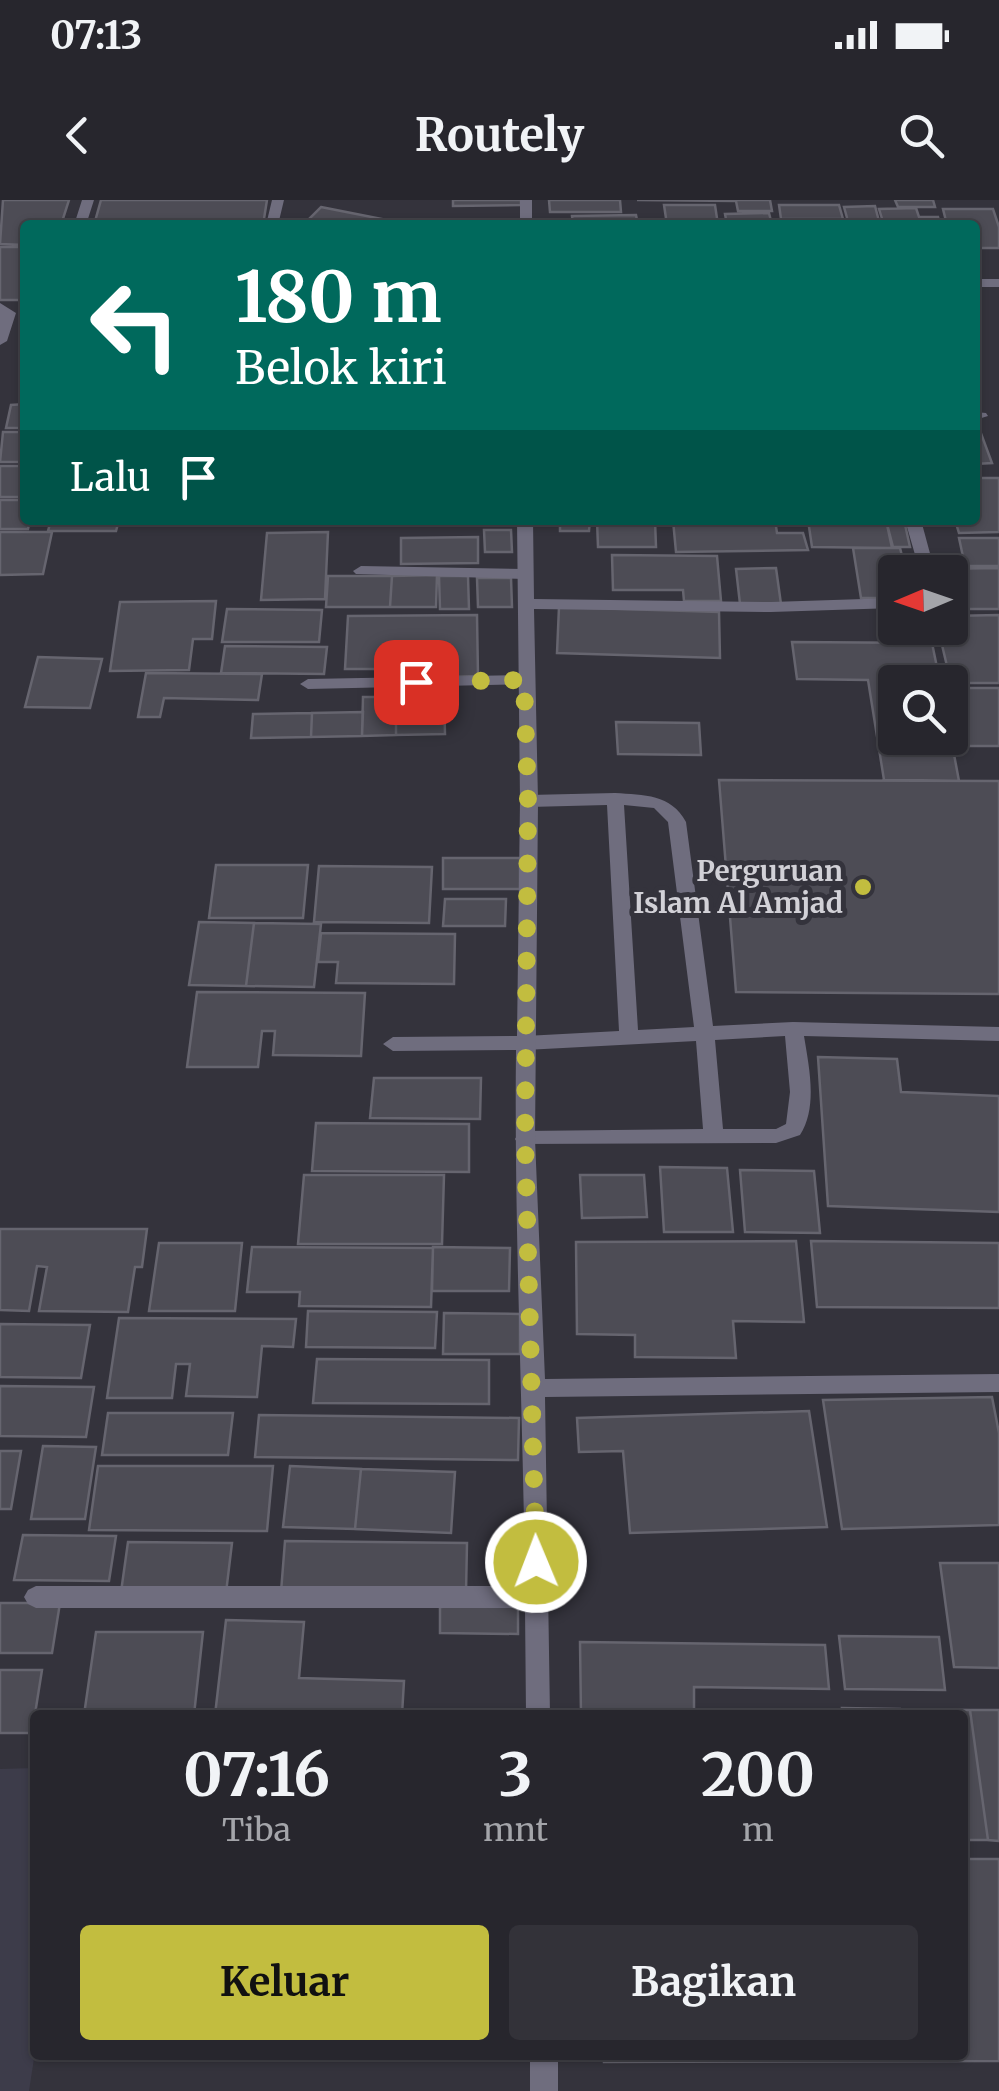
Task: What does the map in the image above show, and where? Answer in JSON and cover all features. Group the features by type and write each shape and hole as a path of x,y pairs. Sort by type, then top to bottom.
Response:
{"street":[{"path":"0,307 9,313 0,341"},
{"path":"525,525 528,801 525,1138 534,1388 538,1710"},
{"path":"914,525 923,555"},
{"path":"360,571 524,574"},
{"path":"526,604 770,607 878,604"},
{"path":"308,684 524,680"},
{"path":"528,801 615,798 664,804 673,810 705,1035 714,1136"},
{"path":"615,798 629,1038"},
{"path":"525,1138 776,1136 796,1128 798,1058 793,1029"},
{"path":"392,1044 525,1043 793,1029 999,1034"},
{"path":"534,1388 999,1383"},
{"path":"36,1597 536,1597"},
{"path":"544,2060 544,2091"}],"shaded area":[{"path":"30,1768 30,2060 34,2060 29,2091 0,2091 0,1769"}],"building":[{"path":"3,200 69,200 63,220 20,220 20,245 0,244"},
{"path":"101,200 267,200 264,220 95,220"},
{"path":"453,200 521,200 521,205 453,206"},
{"path":"549,200 620,200 621,212 550,212"},
{"path":"637,200 770,200 772,211 738,211 736,201"},
{"path":"895,200 933,200 935,207 898,207"},
{"path":"664,205 715,205 717,220 666,220"},
{"path":"779,205 839,205 843,219 781,219"},
{"path":"875,206 879,220 848,220 844,207"},
{"path":"321,207 387,220 308,220"},
{"path":"916,208 919,217 939,220 882,220 879,209"},
{"path":"943,209 993,209 999,227 999,248 980,248 980,220 946,220"},
{"path":"769,213 771,220 726,220 725,214"},
{"path":"636,215 637,220 572,220 572,216"},
{"path":"0,247 20,247 20,300 0,300"},
{"path":"20,404 20,428 6,428 11,405"},
{"path":"980,431 992,463 980,464"},
{"path":"3,432 20,432 20,462 0,462"},
{"path":"0,466 20,466 20,497 0,497"},
{"path":"980,478 999,478 999,532 959,533 957,525 980,525"},
{"path":"0,500 20,500 20,525 29,525 28,529 0,529"},
{"path":"50,525 118,525 116,531 48,531"},
{"path":"560,525 590,525 589,531 560,531"},
{"path":"597,525 655,525 656,547 598,547"},
{"path":"673,525 776,525 777,533 803,533 808,550 676,552"},
{"path":"809,525 887,525 892,548 812,547"},
{"path":"887,525 905,525 910,547 893,547"},
{"path":"484,530 511,530 512,552 485,552"},
{"path":"0,532 52,532 43,574 0,575"},
{"path":"328,532 325,599 261,600 267,533"},
{"path":"478,537 478,563 401,564 401,538"},
{"path":"959,538 999,538 999,566 968,566 968,555 963,555"},
{"path":"853,548 900,548 902,555 878,555 878,598 861,598"},
{"path":"612,555 717,556 721,601 684,601 683,590 613,590"},
{"path":"776,568 781,604 740,604 736,569"},
{"path":"968,568 999,568 999,609 968,609"},
{"path":"437,575 436,607 390,607 392,576"},
{"path":"328,576 392,576 390,607 326,607"},
{"path":"439,576 468,576 469,609 440,609"},
{"path":"477,578 511,578 512,607 478,607"},
{"path":"216,601 212,639 193,639 189,670 110,671 120,602"},
{"path":"559,607 719,612 720,658 557,653"},
{"path":"227,609 322,610 319,642 222,642"},
{"path":"477,615 478,676 442,677 442,658 383,659 383,669 345,669 348,616"},
{"path":"999,615 999,683 968,683 968,665 947,665 942,645 968,645 968,616"},
{"path":"792,642 932,645 937,665 878,665 878,742 868,680 797,679"},
{"path":"225,646 327,647 324,674 221,673"},
{"path":"38,657 102,659 90,708 25,707"},
{"path":"146,673 262,674 258,700 164,698 160,717 138,717"},
{"path":"968,688 999,688 999,746 968,746"},
{"path":"444,696 445,734 396,735 396,697"},
{"path":"363,697 396,697 396,735 362,736"},
{"path":"363,712 362,736 311,737 312,713"},
{"path":"312,713 311,737 251,738 253,714"},
{"path":"616,722 699,723 701,755 618,754"},
{"path":"880,755 954,755 959,781 884,780"},
{"name":"Perguruan Islam Al Amjad","path":"719,780 999,781 999,994 736,992"},
{"path":"443,858 520,858 520,889 443,889"},
{"path":"216,865 308,865 303,918 209,918"},
{"path":"319,866 432,867 429,923 314,922"},
{"path":"445,899 506,899 505,926 443,926"},
{"path":"199,922 254,923 246,986 189,985"},
{"path":"254,923 321,924 314,987 246,986"},
{"path":"321,933 455,934 454,984 336,983 338,962 318,962"},
{"path":"197,992 365,993 361,1056 273,1055 275,1031 262,1031 258,1067 187,1067"},
{"path":"818,1057 897,1059 901,1092 999,1096 999,1212 828,1206"},
{"path":"374,1078 481,1078 480,1119 370,1118"},
{"path":"316,1123 469,1124 469,1172 312,1171"},
{"path":"660,1167 727,1168 733,1232 664,1232"},
{"path":"740,1170 814,1171 820,1233 745,1232"},
{"path":"304,1175 444,1175 442,1244 298,1244"},
{"path":"580,1175 644,1175 647,1217 582,1218"},
{"path":"0,1229 147,1229 142,1267 135,1267 128,1312 39,1311 47,1267 37,1266 29,1311 0,1310"},
{"path":"796,1241 804,1322 733,1321 736,1358 635,1357 635,1335 577,1334 576,1242"},
{"path":"811,1241 999,1243 999,1308 817,1307"},
{"path":"159,1243 242,1243 235,1311 149,1311"},
{"path":"252,1247 433,1248 431,1307 299,1306 300,1292 247,1292"},
{"path":"433,1247 510,1248 509,1291 432,1291"},
{"path":"308,1311 437,1312 435,1348 306,1347"},
{"path":"444,1313 520,1314 520,1354 443,1354"},
{"path":"119,1318 296,1319 293,1347 262,1346 257,1397 186,1396 190,1364 176,1364 172,1398 107,1398"},
{"path":"0,1324 90,1325 81,1378 0,1377"},
{"path":"317,1359 489,1360 489,1404 313,1403"},
{"path":"0,1386 94,1387 86,1437 0,1436"},
{"path":"992,1397 999,1433 999,1525 842,1529 823,1400"},
{"path":"809,1411 827,1527 630,1533 623,1451 579,1452 577,1418"},
{"path":"108,1413 233,1413 228,1455 102,1455"},
{"path":"259,1415 519,1418 518,1460 255,1457"},
{"path":"43,1446 96,1447 85,1519 31,1519"},
{"path":"0,1451 21,1451 11,1509 0,1509"},
{"path":"98,1466 273,1466 267,1531 89,1530"},
{"path":"290,1466 361,1469 355,1529 283,1527"},
{"path":"361,1469 455,1472 451,1533 355,1529"},
{"path":"23,1535 116,1536 109,1581 14,1580"},
{"path":"285,1541 467,1543 466,1593 281,1592"},
{"path":"128,1542 232,1543 226,1593 121,1592"},
{"path":"940,1563 999,1563 999,1668 954,1667"},
{"path":"518,1602 518,1634 440,1633 440,1607"},
{"path":"0,1603 60,1603 52,1653 0,1653"},
{"path":"226,1620 304,1622 299,1678 404,1681 402,1710 216,1710"},
{"path":"96,1632 203,1632 195,1710 85,1710"},
{"path":"839,1636 939,1637 945,1690 845,1689"},
{"path":"580,1642 825,1645 829,1689 694,1687 694,1710 581,1710"},
{"path":"0,1670 42,1670 36,1710 30,1710 30,1733 0,1733"},
{"path":"842,1708 900,1710 842,1710"},
{"path":"900,1709 970,1710 988,1840 968,1840 968,1710"},
{"path":"970,1710 999,1710 999,1841 988,1840"},
{"path":"968,1859 999,1859 999,2061 604,2062 968,2060"}],"place":[{"name":"Perguruan Islam Al Amjad","path":"863,887"}],"route":[{"path":"416,682 524,680 528,801 525,1138 536,1562"}]}
